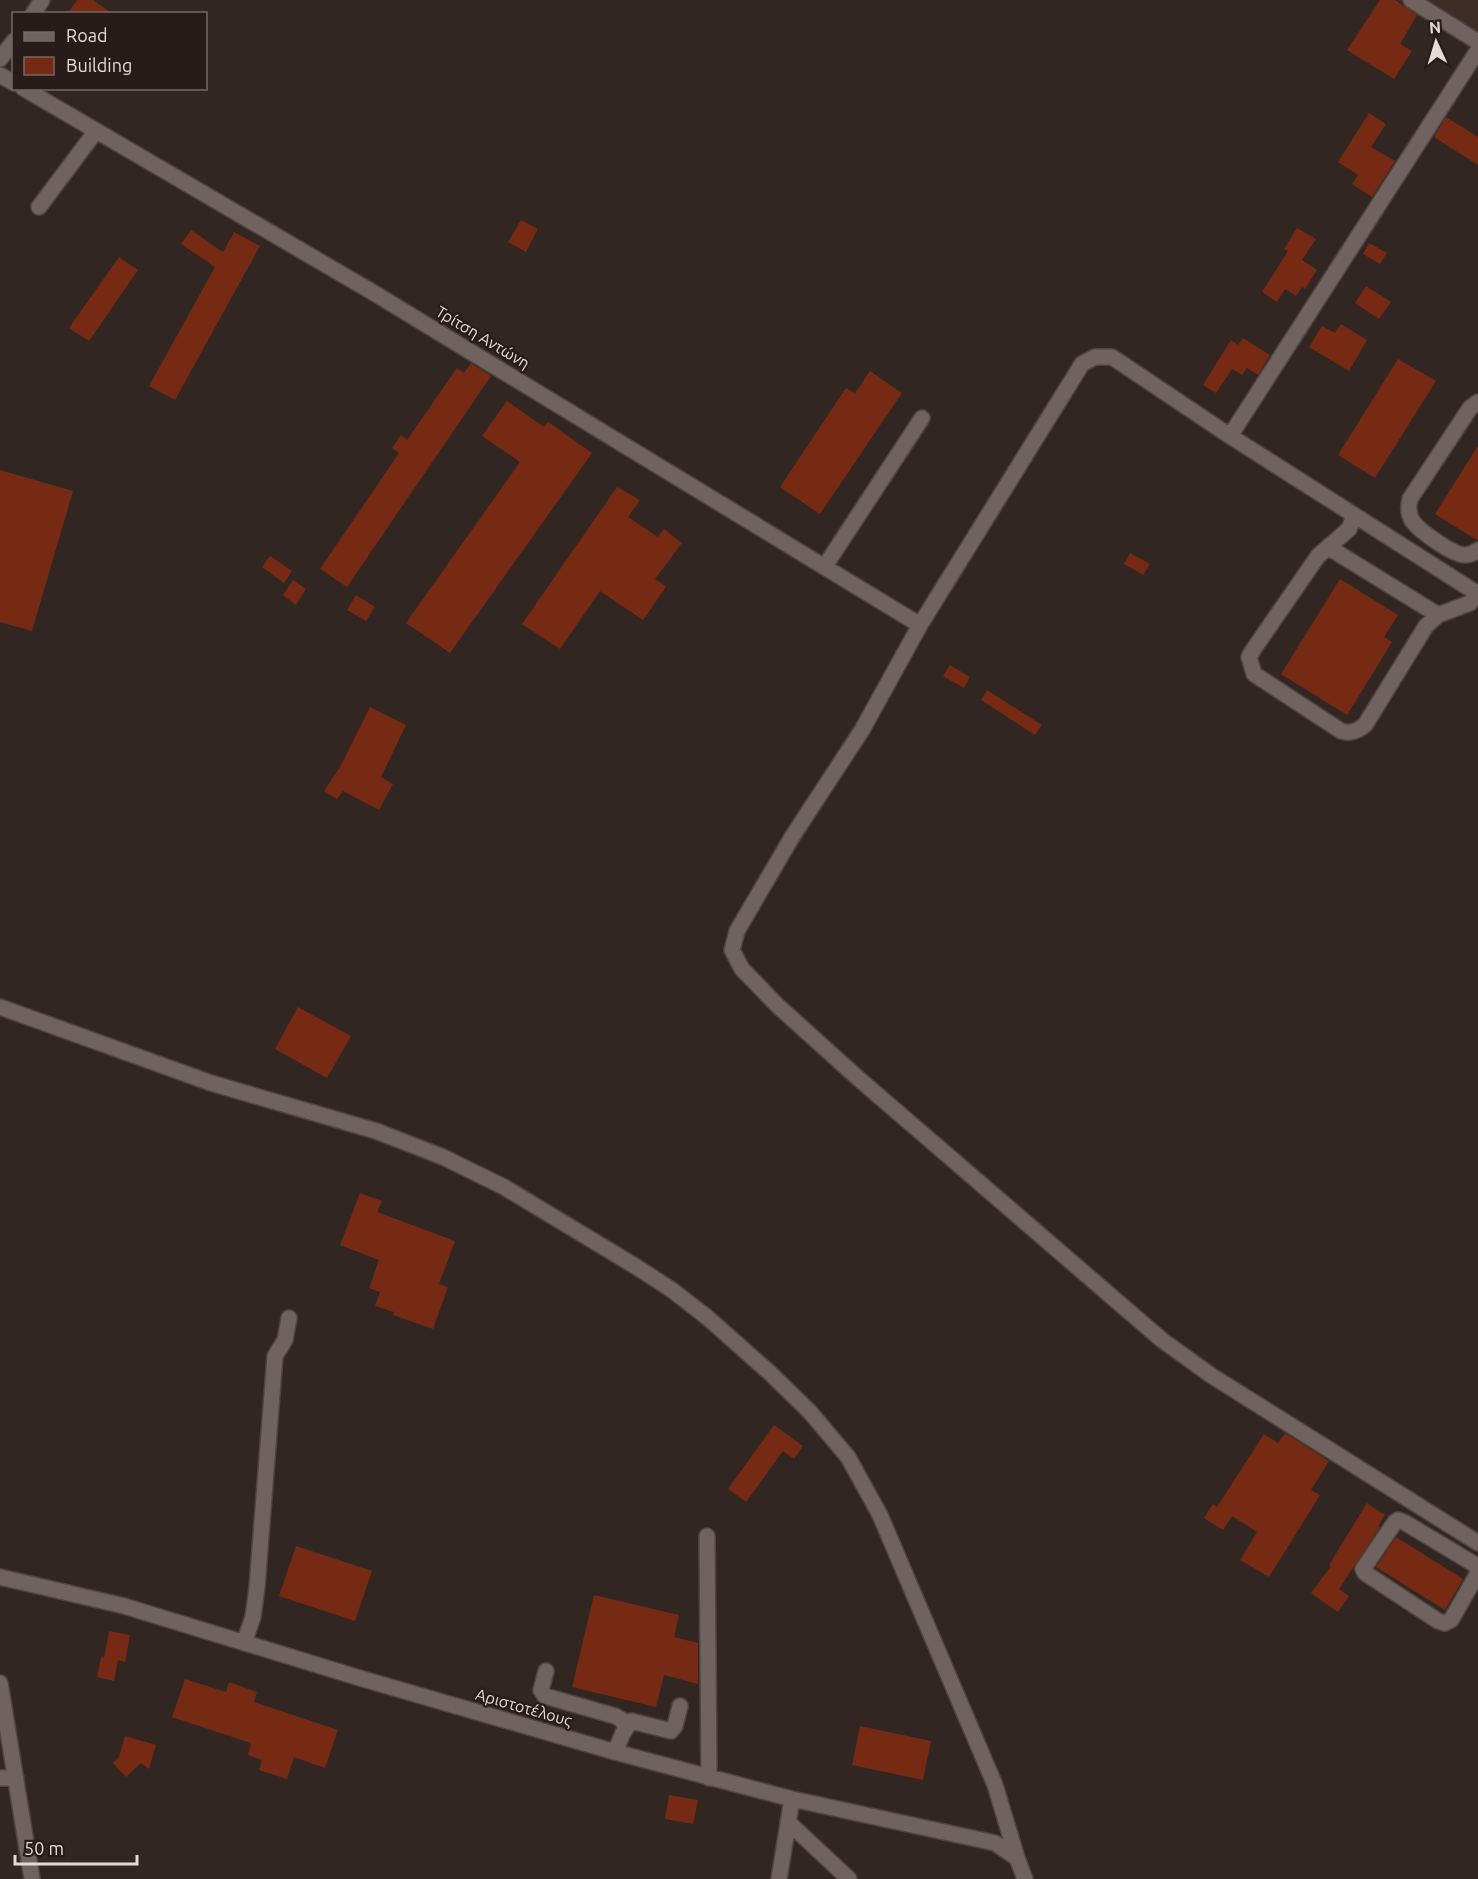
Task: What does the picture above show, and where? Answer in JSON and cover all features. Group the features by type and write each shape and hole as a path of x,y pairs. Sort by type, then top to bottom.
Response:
{"street":[{"path":"1411,0 1478,42"},
{"path":"0,59 12,44"},
{"path":"1230,436 1478,50"},
{"name":"Τρίτση Αντώνη","path":"26,90 385,299 920,625"},
{"path":"39,207 96,131"},
{"path":"1354,516 1348,529 1318,556 1249,657 1254,674 1347,733 1356,731 1365,724 1426,626 1438,615 1470,603 1478,594 1230,436 1112,357 1095,357 1082,364 920,625 862,730 792,837 737,931 732,950 742,969 778,1006 859,1079 1162,1340 1212,1376 1472,1539 1456,1553"},
{"path":"1478,402 1470,408 1410,499 1408,508 1413,523 1438,542 1461,554 1467,555 1478,550"},
{"path":"825,566 922,418"},
{"path":"1428,562 1438,542"},
{"path":"1328,547 1438,615"},
{"path":"0,1007 211,1083 376,1131 443,1157 504,1188 635,1266 672,1290 708,1318 810,1412 848,1457 880,1515 991,1774 1017,1858 1026,1879"},
{"path":"244,1642 253,1617 257,1587 275,1356 285,1340 289,1318"},
{"path":"1398,1520 1404,1521 1456,1553 1474,1564 1478,1571 1451,1620 1445,1623 1437,1621 1363,1572 1363,1566 1398,1520"},
{"path":"707,1536 709,1778"},
{"name":"Αριστοτέλους","path":"0,1577 124,1606 709,1778 792,1799 995,1843 1017,1858"},
{"path":"546,1671 541,1690 544,1696 615,1716 622,1720 626,1727"},
{"path":"0,1683 32,1879"},
{"path":"615,1752 631,1721 671,1731 675,1726 680,1706"},
{"path":"0,1778 16,1778"},
{"path":"779,1879 792,1799"},
{"path":"788,1822 849,1879"}],"shaded area":[{"path":"1397,0 1478,0 1478,49 1464,40"}],"building":[{"path":"77,0 93,0 110,12 68,12"},
{"path":"1380,0 1395,0 1417,15 1400,44 1412,51 1394,79 1347,50"},
{"path":"1369,113 1386,124 1371,147 1395,161 1372,197 1352,184 1358,175 1338,162"},
{"path":"1446,117 1478,137 1478,165 1434,137"},
{"path":"521,220 538,229 526,252 508,242"},
{"path":"1297,228 1316,239 1302,260 1317,270 1305,289 1302,287 1296,296 1285,289 1277,302 1262,292 1288,251 1284,249"},
{"path":"191,230 223,252 234,232 260,246 175,400 149,386 215,267 181,244"},
{"path":"1369,243 1387,253 1380,264 1363,254"},
{"path":"119,257 138,270 89,341 69,328"},
{"path":"1366,286 1391,302 1379,319 1355,303"},
{"path":"1341,324 1367,340 1349,371 1309,347 1322,326 1335,333"},
{"path":"1243,338 1270,355 1258,375 1247,368 1242,375 1232,369 1216,393 1203,385 1231,340 1238,345"},
{"path":"1398,359 1436,381 1375,478 1338,455"},
{"path":"471,363 491,376 347,587 320,569 399,453 392,448 401,435 407,440 457,368 464,373"},
{"path":"870,371 902,393 820,514 780,487 846,388 855,393"},
{"path":"507,401 544,427 548,422 592,453 450,653 406,623 520,462 482,436"},
{"path":"1478,446 1478,540 1477,540 1435,514"},
{"path":"0,470 73,491 32,631 0,622"},
{"path":"617,487 640,500 628,517 658,537 664,529 682,543 655,579 666,587 643,620 600,591 560,649 522,624"},
{"path":"1130,553 1150,564 1143,575 1124,564"},
{"path":"270,556 292,571 284,583 262,567"},
{"path":"1340,579 1398,615 1384,637 1392,642 1347,715 1281,674"},
{"path":"293,580 306,589 296,605 283,595"},
{"path":"356,595 375,607 366,621 347,610"},
{"path":"950,665 970,677 964,688 943,676"},
{"path":"987,690 1042,725 1035,735 981,700"},
{"path":"370,707 406,725 381,777 393,784 379,810 343,791 337,799 324,791 340,767"},
{"path":"298,1007 351,1036 327,1078 275,1049"},
{"path":"360,1193 382,1201 377,1212 455,1241 439,1284 448,1287 433,1329 375,1306 380,1292 369,1288 379,1260 340,1245"},
{"path":"774,1425 803,1446 794,1459 783,1451 746,1502 728,1489"},
{"path":"1285,1433 1329,1461 1311,1490 1320,1495 1269,1577 1240,1560 1257,1532 1232,1516 1223,1530 1204,1518 1213,1504 1217,1507 1264,1434 1278,1443"},
{"path":"1367,1503 1385,1515 1378,1526 1380,1527 1339,1589 1349,1596 1338,1612 1311,1593 1331,1566 1329,1565"},
{"path":"1396,1537 1463,1579 1445,1610 1376,1567"},
{"path":"296,1546 372,1571 355,1621 279,1596"},
{"path":"594,1595 679,1615 674,1637 698,1643 698,1684 664,1675 656,1707 572,1687"},
{"path":"109,1631 130,1635 125,1662 118,1660 114,1681 97,1677 101,1657 104,1658"},
{"path":"185,1679 226,1692 229,1682 257,1692 254,1702 338,1730 325,1768 294,1757 287,1779 259,1770 262,1760 248,1755 251,1743 172,1717"},
{"path":"860,1726 931,1741 923,1780 852,1765"},
{"path":"125,1736 156,1745 149,1769 141,1763 126,1777 113,1763 119,1757"},
{"path":"669,1795 698,1800 693,1824 665,1819"}]}
